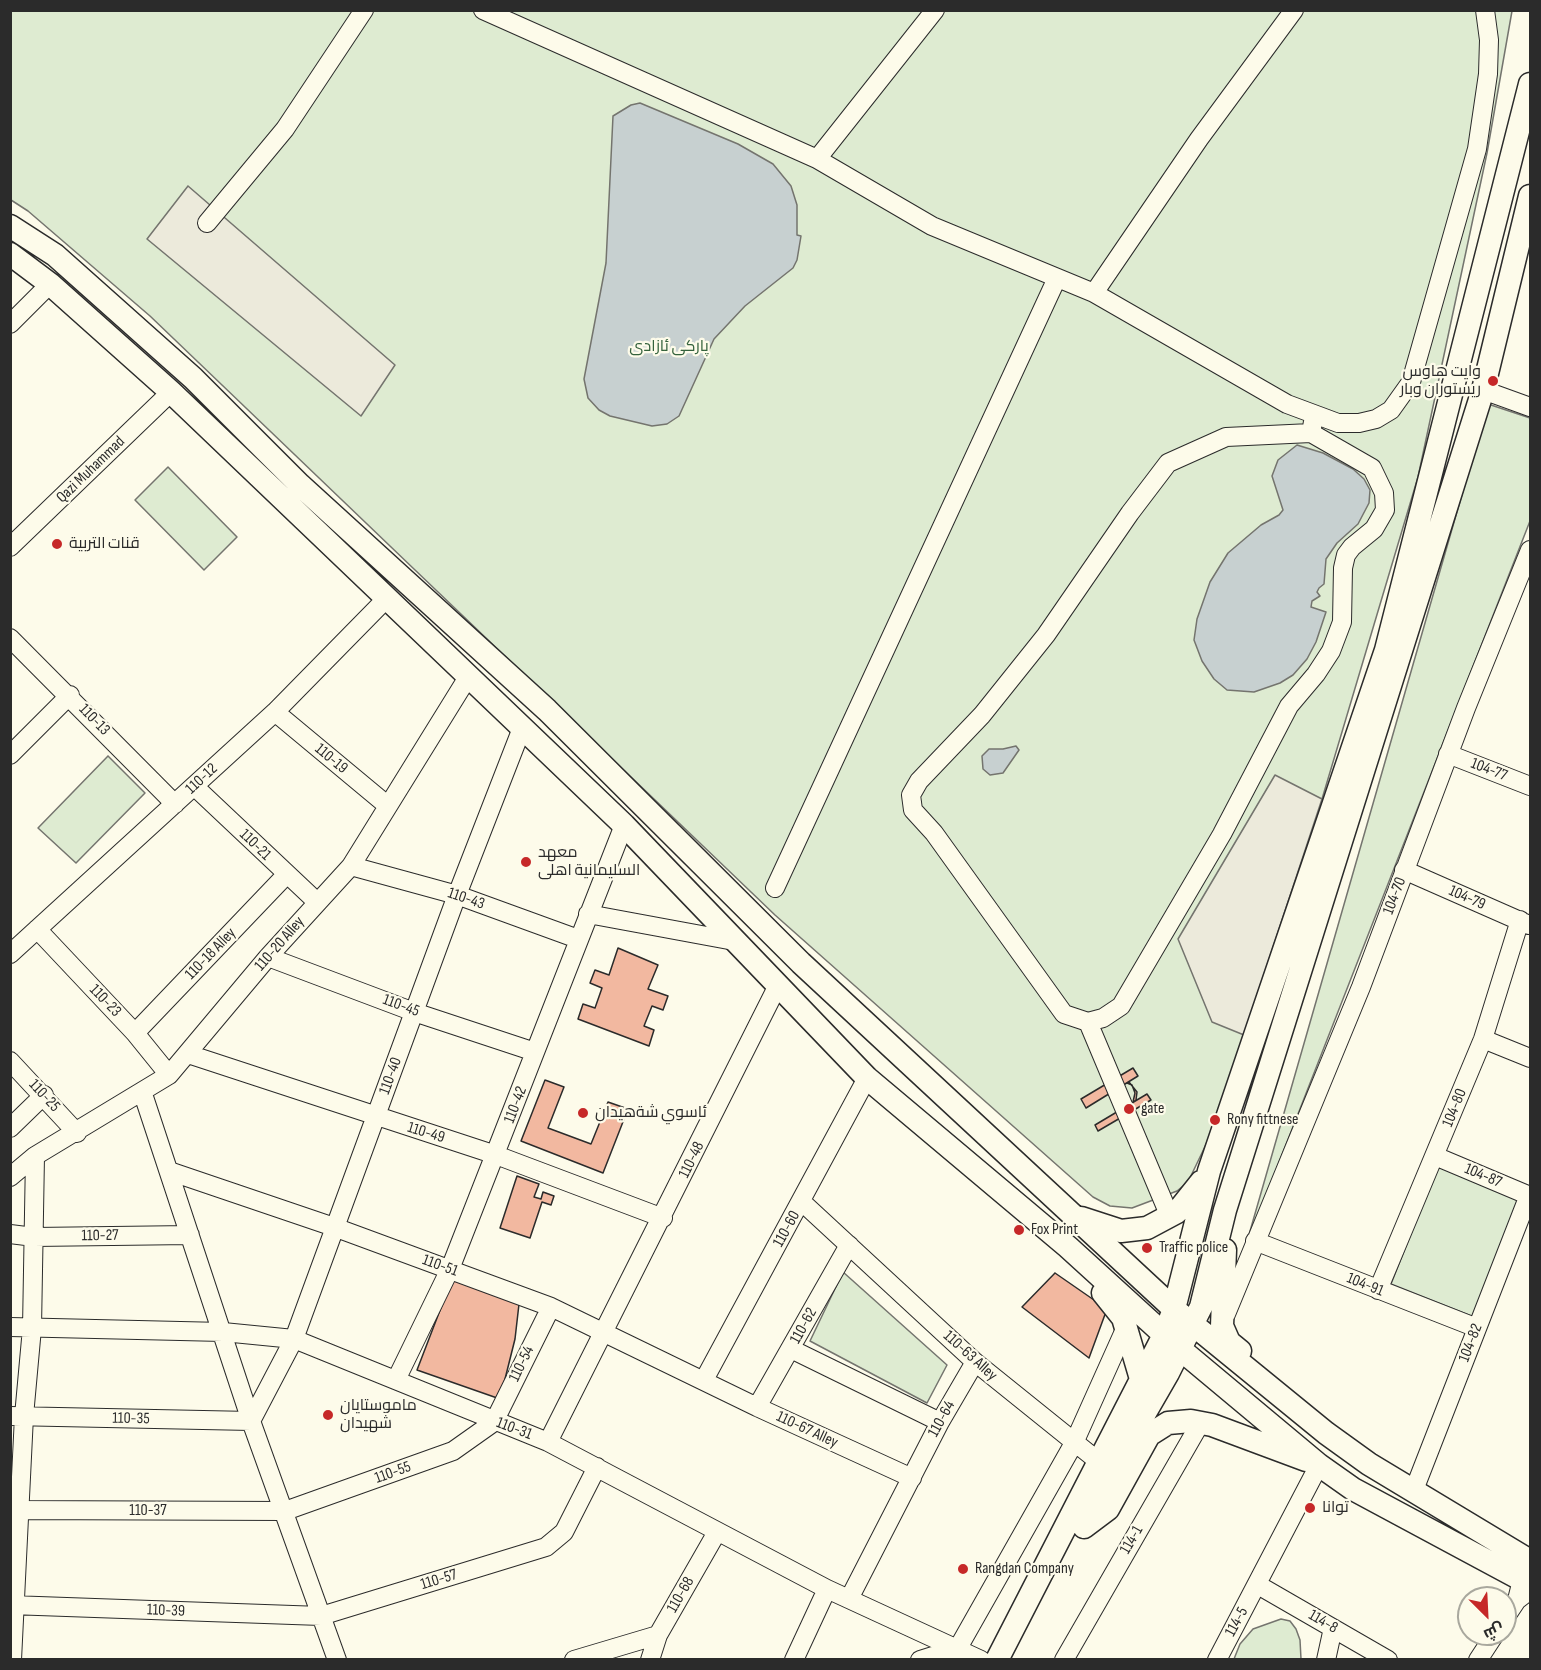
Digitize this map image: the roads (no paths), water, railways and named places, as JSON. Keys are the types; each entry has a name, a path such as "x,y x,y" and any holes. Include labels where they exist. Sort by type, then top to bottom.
{"main road":[{"path":"1012,1659 1172,1341 1174,1309 1209,1171 1386,650 1530,84"},
{"path":"998,1659 1141,1379 1172,1341 1192,1324 1201,1307 1225,1210 1483,390 1530,196"},
{"path":"10,226 55,255 193,378 300,485 547,710 801,963 1174,1309 1326,1433 1369,1464 1414,1490 1527,1576"},
{"path":"10,254 50,284 171,392 624,825 777,987 867,1078 1068,1247 1172,1341 1319,1465 1353,1489 1527,1576"},
{"path":"437,647 456,625"},
{"path":"1069,1213 1121,1231 1147,1228 1170,1217 1186,1204 1209,1171"},
{"path":"1225,1210 1222,1326 1229,1342 1267,1375 1277,1391"},
{"path":"1068,1247 1085,1274 1113,1303 1126,1327 1141,1379"},
{"path":"1076,1533 1108,1509 1149,1435 1168,1423 1202,1422 1319,1465"}],"street":[{"path":"207,223 285,129 364,10"},
{"path":"483,10 816,159 932,226 1094,293 1287,404 1313,425 1372,468 1384,493 1385,510 1374,529 1352,546 1346,555 1343,568 1342,622 1331,651 1316,674 1289,706 1222,834 1121,1006 1102,1018 1088,1022 1064,1014 1053,1001 1021,951 934,833 913,810 910,795 919,781 982,715 1046,635 1130,513 1168,463 1226,437 1313,425 1359,423 1376,419 1391,410 1411,382 1477,149 1488,74 1489,40 1485,10"},
{"path":"816,159 935,10"},
{"path":"1094,293 1199,139 1294,10"},
{"path":"775,888 1058,278"},
{"path":"10,324 50,284"},
{"path":"1483,390 1530,407"},
{"name":"Qazi Muhammad","path":"12,543 171,392"},
{"name":"104-70","path":"1222,1326 1360,987 1448,754 1529,555"},
{"name":"110-12","path":"10,954 275,712 387,598"},
{"name":"110-13","path":"10,638 70,695 175,804"},
{"name":"110-20 Alley","path":"10,1177 36,1156 142,1094 169,1075 268,957 351,866 468,677"},
{"path":"10,755 70,695"},
{"name":"110-19","path":"275,712 387,806"},
{"name":"110-40","path":"251,1421 294,1339 457,895 522,728"},
{"name":"104-77","path":"1448,754 1530,786"},
{"name":"110-21","path":"194,786 317,902"},
{"name":"110-42","path":"396,1380 450,1269 624,825"},
{"name":"110-43","path":"351,866 457,895 578,939"},
{"name":"104-79","path":"1404,870 1525,923"},
{"name":"110-18 Alley","path":"135,1033 286,874"},
{"path":"588,914 734,941"},
{"name":"104-80","path":"1377,1290 1435,1156 1525,923"},
{"name":"110-23","path":"37,929 135,1033 169,1075"},
{"name":"110-45","path":"268,957 414,1012 536,1052"},
{"name":"110-48","path":"548,1442 663,1218 777,987"},
{"path":"1088,1022 1170,1217"},
{"path":"1482,1039 1530,1058"},
{"name":"110-49","path":"188,1054 375,1118 496,1155 663,1218"},
{"name":"110-25","path":"10,1061 77,1133"},
{"name":"110-60","path":"704,1380 867,1078"},
{"path":"142,1094 251,1421 337,1659"},
{"path":"10,1128 44,1095"},
{"path":"12,1659 17,1416 32,1328 36,1156"},
{"name":"104-87","path":"1435,1156 1530,1196"},
{"name":"110-51","path":"169,1171 334,1227 551,1307 704,1380"},
{"name":"104-82","path":"1414,1490 1530,1196"},
{"name":"110-63 Alley","path":"802,1202 975,1362 1098,1461"},
{"name":"110-27","path":"10,1234 34,1237 190,1235"},
{"name":"104-91","path":"1255,1241 1477,1328"},
{"name":"110-62","path":"757,1407 849,1245"},
{"name":"110-54","path":"494,1422 551,1307"},
{"path":"920,1659 958,1648 1074,1443 1126,1327"},
{"name":"110-31","path":"10,1328 223,1332 294,1339 548,1442 827,1588 981,1659"},
{"path":"791,1349 940,1422"},
{"name":"110-64","path":"849,1599 940,1422 975,1362"},
{"name":"110-67 Alley","path":"704,1380 757,1407 912,1478"},
{"name":"110-35","path":"17,1416 251,1421"},
{"name":"110-55","path":"285,1511 453,1451 494,1422"},
{"name":"114-1","path":"1064,1659 1202,1422"},
{"name":"114-5","path":"1217,1659 1258,1585 1319,1465"},
{"name":"110-57","path":"321,1616 535,1551 555,1542 564,1532 597,1467"},
{"name":"110-37","path":"16,1510 285,1511"},
{"name":"110-68","path":"650,1659 658,1635 717,1532"},
{"path":"1517,1595 1527,1576"},
{"name":"114-8","path":"1258,1585 1388,1659"},
{"path":"794,1659 827,1588"},
{"name":"110-39","path":"12,1605 321,1616"},
{"path":"1326,1659 1333,1628"},
{"path":"574,1659 658,1635"},
{"path":"1478,1659 1487,1646"}],"place":[{"name":"وايت هاوس ريستوران وبار","path":"1493,381"},
{"name":"قنات التربیة","path":"57,544"},
{"name":"معهد السلیمانیة اهلى","path":"526,862"},
{"name":"gate","path":"1129,1109"},
{"name":"ئاسوي شةهيدان","path":"583,1113"},
{"name":"Rony fittnese","path":"1215,1120"},
{"name":"Fox Print","path":"1019,1230"},
{"name":"Traffic police","path":"1147,1248"},
{"name":"ماموستايان شهيدان","path":"328,1415"},
{"name":"توانا","path":"1310,1508"},
{"name":"Rangdan Company","path":"963,1569"}],"park label":[{"name":"پارکی ئازادی","path":"669,347"}]}
